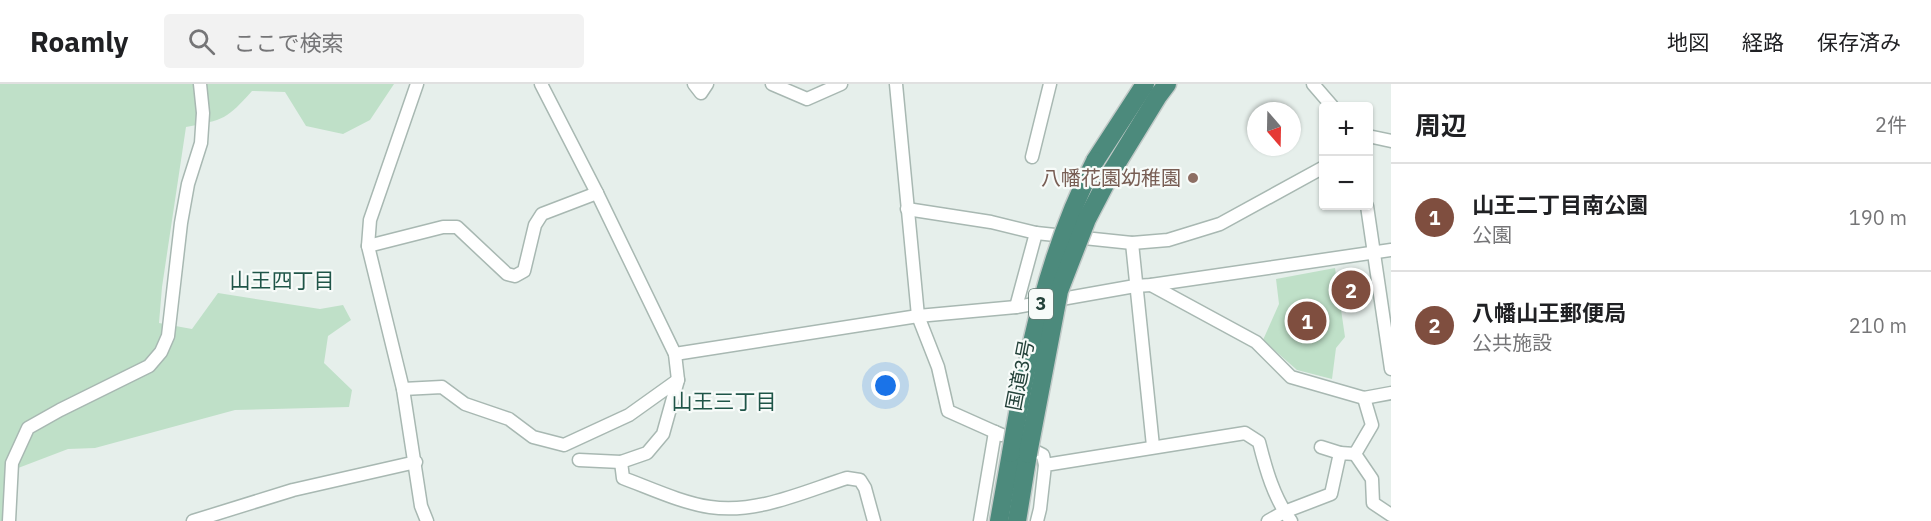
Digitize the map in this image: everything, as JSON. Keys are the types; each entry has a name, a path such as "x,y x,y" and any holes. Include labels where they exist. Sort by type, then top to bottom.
{"highway":[{"name":"国道3号","path":"1017,521 1019,454 1027,360 1046,282 1080,191 1095,161 1145,84"},
{"name":"国道3号","path":"999,521 1019,454 1059,291 1087,219 1112,171 1167,84"}],"street":[{"path":"9,521 12,463 28,428 149,366 160,352 168,336 180,223 188,184 201,143 203,113 200,84"},
{"path":"417,84 370,220 368,246 403,389 421,506 427,521"},
{"path":"541,84 675,354 678,380 663,434 647,453 621,462 579,460"},
{"path":"694,84 700,93 706,84"},
{"path":"772,84 807,99 842,84"},
{"path":"896,84 918,316 939,367 948,411 1043,455 1045,465 1037,521"},
{"path":"1032,157 1050,84"},
{"path":"1313,84 1329,102"},
{"path":"1373,137 1391,141"},
{"path":"907,209 1014,222 1036,232 1132,243 1168,240 1220,224 1319,169"},
{"path":"368,246 443,227 457,226 507,274 515,276 524,272 535,225 542,214 597,194"},
{"path":"1368,210 1391,369"},
{"path":"1016,307 1036,232"},
{"path":"1132,243 1153,446"},
{"path":"675,354 918,316 1016,307 1136,286 1391,250"},
{"path":"1151,285 1256,342 1291,377 1364,398 1391,393"},
{"path":"403,389 442,387 465,404 509,419 533,437 564,445 629,415 678,380"},
{"path":"1355,454 1372,425 1364,398"},
{"path":"980,521 995,432"},
{"path":"1045,465 1245,433 1259,442 1268,477 1288,516"},
{"path":"1321,447 1340,453 1355,454"},
{"path":"1268,521 1288,516 1331,494 1340,453"},
{"path":"1355,454 1372,479 1373,503 1391,515"},
{"path":"193,521 293,490 416,462"},
{"path":"621,462 623,478 708,507 734,509 754,508 847,478 860,480 866,488 874,521"}],"green space":[{"path":"0,84 394,84 370,120 343,134 306,126 285,92 252,91 224,117 186,127 162,287 159,323 192,329 218,293 320,309 343,305 351,320 328,336 324,363 352,390 349,407 235,410 95,448 68,449 5,473 12,521 0,521"},
{"path":"1335,268 1345,337 1336,348 1332,379 1297,370 1263,340 1279,304 1276,279"}],"place":[{"name":"八幡花園幼稚園","path":"1193,178"},
{"name":"八幡山王郵便局","path":"1351,290"},
{"name":"山王二丁目南公園","path":"1307,321"}],"district":[{"name":"山王四丁目","path":"282,281"},
{"name":"山王三丁目","path":"724,402"}]}
